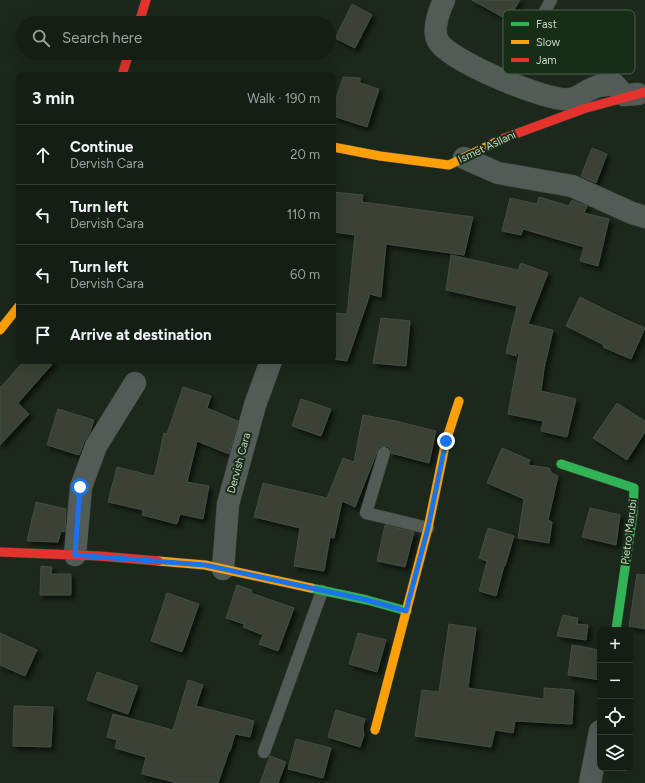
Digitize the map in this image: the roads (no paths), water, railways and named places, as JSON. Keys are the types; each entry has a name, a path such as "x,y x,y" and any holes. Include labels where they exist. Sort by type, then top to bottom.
{"street":[{"path":"140,16 146,0"},
{"name":"Ismet Asllani","path":"444,0 436,22 437,41 448,52 471,65 508,82 547,96 570,99 599,86 614,84 624,95 641,93"},
{"path":"123,72 127,60"},
{"name":"Ismet Asllani","path":"336,148 380,156 449,165 502,139 544,122 583,108 641,93"},
{"path":"464,158 498,173 572,186 632,213 645,217"},
{"path":"0,329 16,310"},
{"name":"Dervish Cara","path":"223,569 228,504 255,405 270,364"},
{"path":"75,555 80,487 96,446 135,383"},
{"path":"375,730 428,528 446,441 459,401"},
{"name":"Pietro Marubi","path":"560,464 634,488 633,513 616,627"},
{"path":"0,552 75,555 205,565 367,600 406,611"},
{"path":"590,783 599,735"}],"lane":[{"path":"545,10 550,0"},
{"path":"508,82 512,74"},
{"path":"384,453 366,513 428,528"},
{"path":"264,752 322,591"}]}
